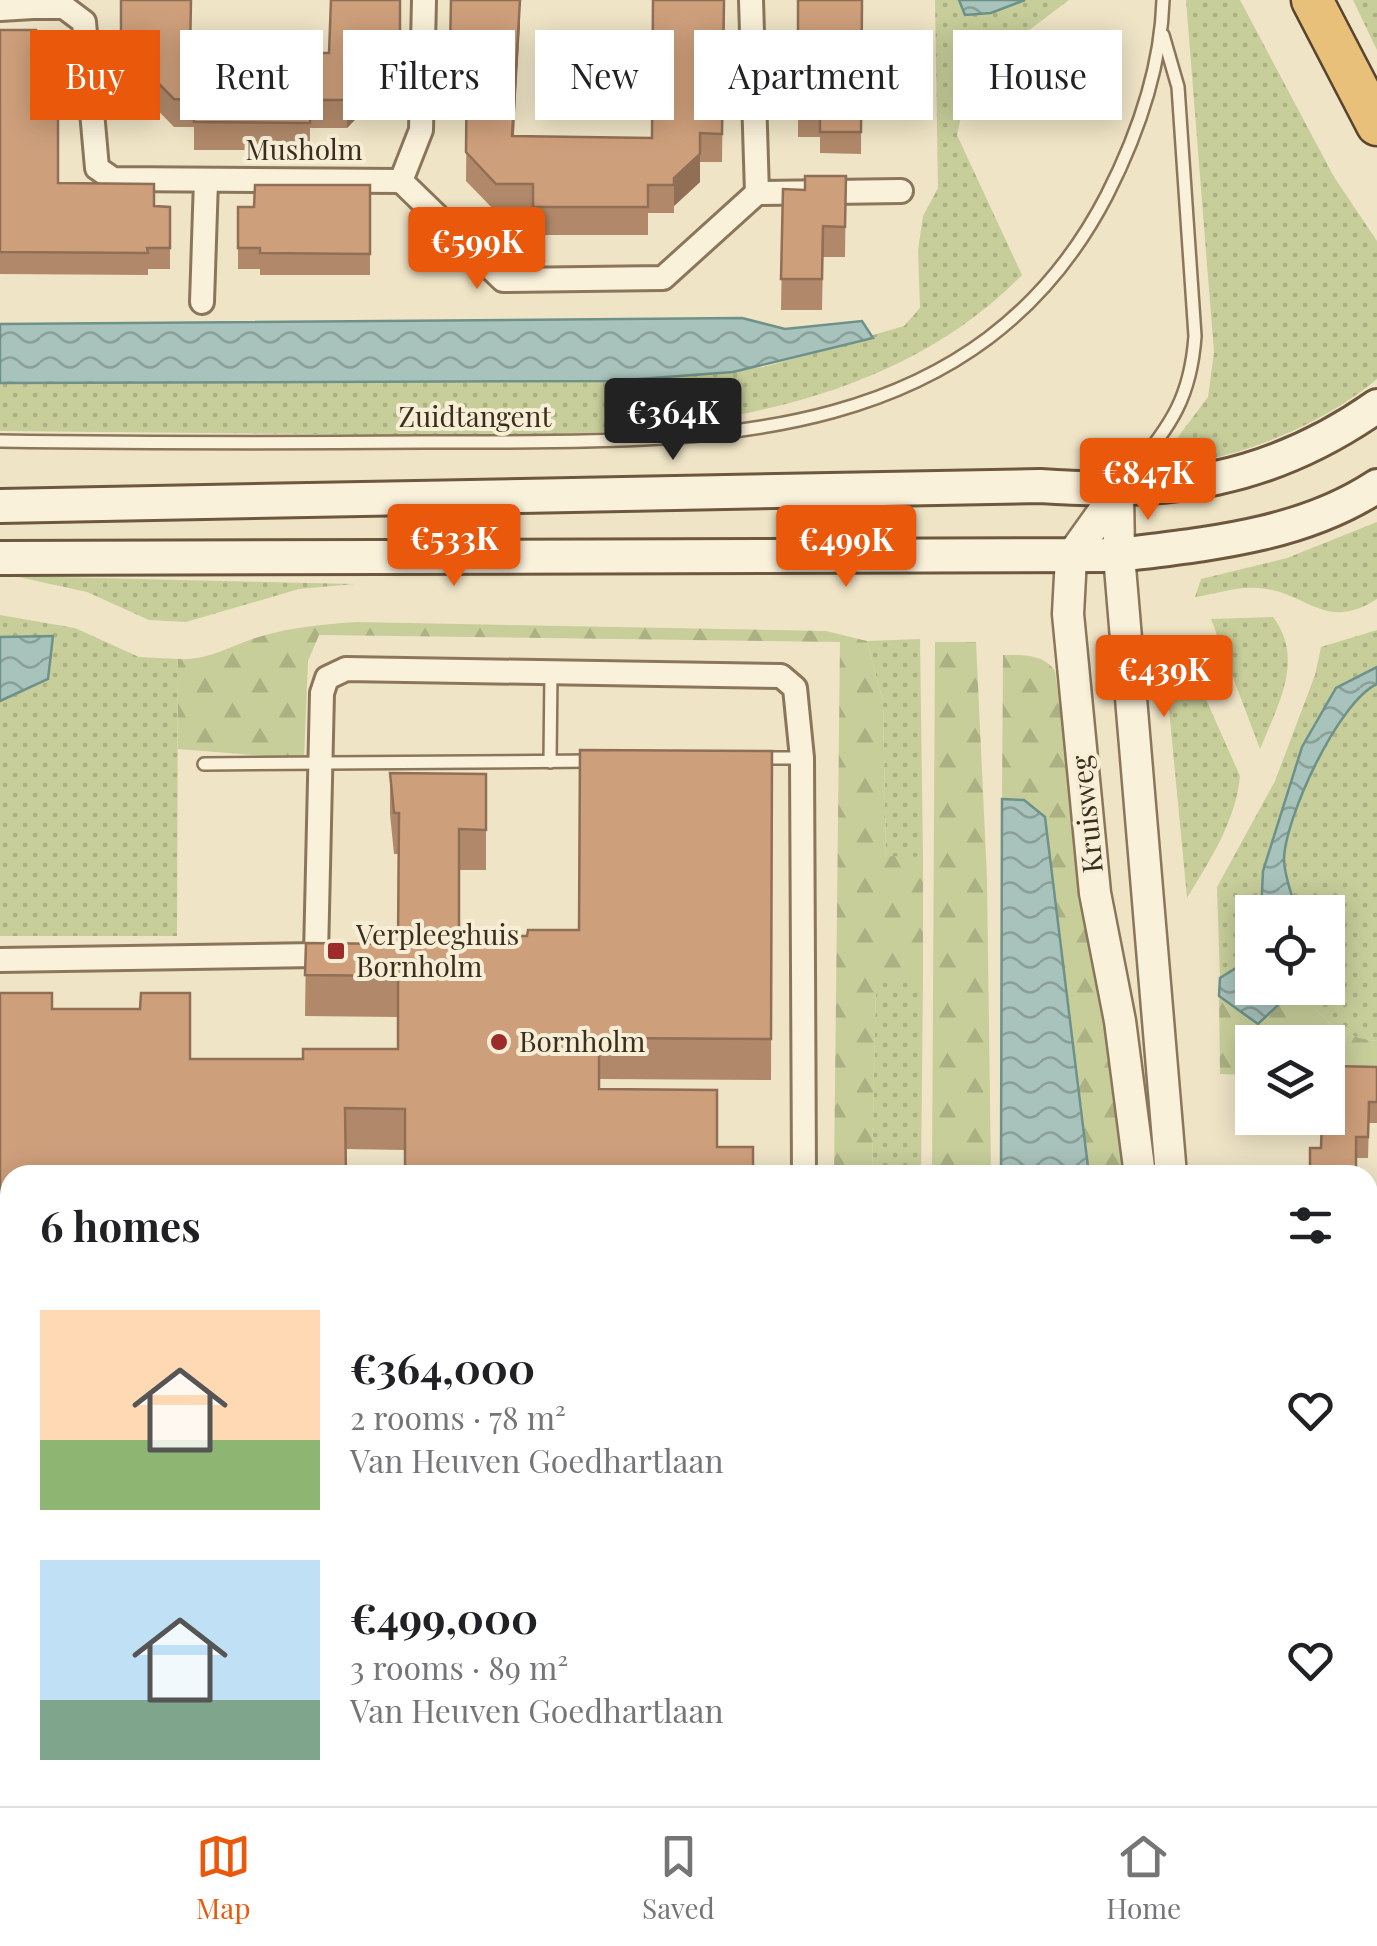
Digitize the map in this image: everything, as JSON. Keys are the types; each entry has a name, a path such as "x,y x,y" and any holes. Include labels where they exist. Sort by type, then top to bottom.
{"highway":[{"path":"1312,0 1377,126"}],"main road":[{"path":"0,506 1040,486 1118,492 1217,481 1329,440 1377,406"},
{"path":"0,558 1071,558 1119,555 1295,526 1354,502 1377,486"}],"street":[{"name":"Musholm","path":"401,181 421,130 424,0"},
{"path":"750,0 756,193 901,191"},
{"name":"Musholm","path":"33,4 64,7 84,22 97,168 113,179 401,181 502,280 663,278 756,193"},
{"path":"0,9 33,4"},
{"name":"Musholm","path":"202,302 206,180"},
{"path":"1071,558 1118,492"},
{"name":"Kruisweg","path":"1118,492 1119,555 1170,1165"},
{"name":"Kruisweg","path":"1071,558 1068,614 1094,893 1120,1021 1139,1165"},
{"path":"0,960 316,955 322,693 327,678 346,669 781,676 795,688 802,758 804,1165"}],"lane":[{"name":"Zuidtangent","path":"0,441 638,442 797,424 888,397 984,340 1042,288 1089,229 1127,155 1148,94 1162,31 1163,0"},
{"name":"Zuidtangent","path":"1118,492 1182,406 1192,372 1195,336 1178,86 1162,31"},
{"path":"550,762 551,671"},
{"path":"744,759 802,758"},
{"path":"204,764 608,761"}],"green space":[{"path":"935,0 959,0 965,15 1026,0 1069,0 1029,30 953,30 953,120 960,120 957,135 1022,275 951,333 871,376 784,405 691,423 596,432 501,436 0,431 0,383 612,381 764,367 904,326 920,308 918,250 923,216 938,188"},
{"path":"1186,0 1240,0 1334,177 1377,241 1377,379 1330,412 1273,439 1214,458 1157,465 1208,397 1214,352"},
{"path":"1353,0 1377,0 1377,50"},
{"path":"1377,522 1377,599 1359,608 1329,611 1258,588 1195,597 1201,579 1287,558"},
{"path":"14,576 355,584 299,589 186,622 149,620 87,592"},
{"path":"0,615 75,628 139,657 178,659 177,936 0,936 0,701 48,679 53,636 0,637"},
{"path":"1273,617 1287,649 1288,666 1260,749 1211,619"},
{"path":"357,622 826,631 867,641 883,702 886,856 923,857 923,977 876,978 872,1165 834,1165 840,642 319,635 308,661 304,759 178,749 178,659 211,655 251,639"},
{"path":"1377,630 1377,667 1336,688 1302,747 1263,871 1262,895 1235,895 1235,969 1220,978 1217,887 1275,781 1315,675 1321,647"},
{"path":"1178,636 1240,776 1228,824 1187,898 1163,646"},
{"path":"920,639 923,857 886,857 883,702 867,641"},
{"path":"935,642 976,642 987,878 991,1165 932,1165"},
{"path":"1003,655 1039,658 1055,671 1125,1165 1088,1165 1045,817 1002,799"},
{"path":"1377,684 1377,1041 1345,1032 1345,1025 1334,1025 1312,1005 1345,1005 1345,895 1291,895 1284,859 1293,817 1316,763 1346,713"},
{"path":"876,977 923,977 921,1165 872,1165"},
{"path":"1219,996 1243,1009 1253,1005 1312,1005 1334,1025 1235,1025 1235,1074 1220,1074"},
{"path":"1345,1032 1377,1041 1377,1078 1345,1077"}],"water":[{"path":"959,0 1025,0 991,13 965,15"},
{"path":"742,318 785,329 862,321 873,338 733,372 612,381 0,383 0,324"},
{"path":"53,636 48,679 0,701 0,637"},
{"path":"1377,667 1377,684 1346,713 1331,736 1293,817 1284,859 1291,895 1262,895 1263,871 1302,747 1336,688"},
{"path":"1002,799 1024,800 1045,817 1088,1165 1001,1165"},
{"path":"1235,969 1235,1005 1278,1005 1258,1024 1219,996 1220,978"}],"building":[{"path":"121,0 191,0 190,30 180,30 180,99 174,99 160,85 160,30 121,30"},
{"path":"331,0 400,0 400,30 343,30 343,100 323,100 323,53 329,53"},
{"path":"451,0 520,0 515,85 515,30 450,30"},
{"path":"653,0 724,0 724,30 694,30 694,120 722,120 722,134 700,133 700,154 674,178 674,185 648,185 648,207 533,207 533,184 496,184 466,152 466,120 513,120 512,136 652,138 652,120 674,120 674,30 653,30"},
{"path":"798,0 862,0 862,30 798,30"},
{"path":"0,30 30,30 30,120 58,120 58,183 154,184 154,206 170,207 170,248 147,248 148,253 0,252"},
{"path":"194,120 310,120 310,123"},
{"path":"820,120 861,120 861,132 820,132"},
{"path":"805,176 846,176 845,227 823,226 822,279 781,279 783,189 805,190"},
{"path":"255,185 370,185 370,254 260,253 260,248 238,248 238,207 254,207"},
{"path":"580,750 772,751 771,1039 599,1038 599,1089 717,1090 717,1147 753,1147 753,1165 405,1165 405,1109 345,1108 346,1165 0,1165 0,993 52,993 52,1009 140,1009 141,993 190,993 190,1059 303,1059 303,1049 398,1049 398,976 305,975 306,943 398,944 399,813 394,813 390,773 486,774 486,830 459,829 459,935 527,936 528,930 579,930"},
{"path":"1345,1066 1377,1067 1377,1102 1369,1102 1368,1137 1356,1137 1356,1165 1310,1165 1310,1148 1321,1148 1321,1135 1345,1135"}],"place":[{"name":"Verpleeghuis Bornholm","path":"336,951"},
{"name":"Bornholm","path":"499,1042"}]}
